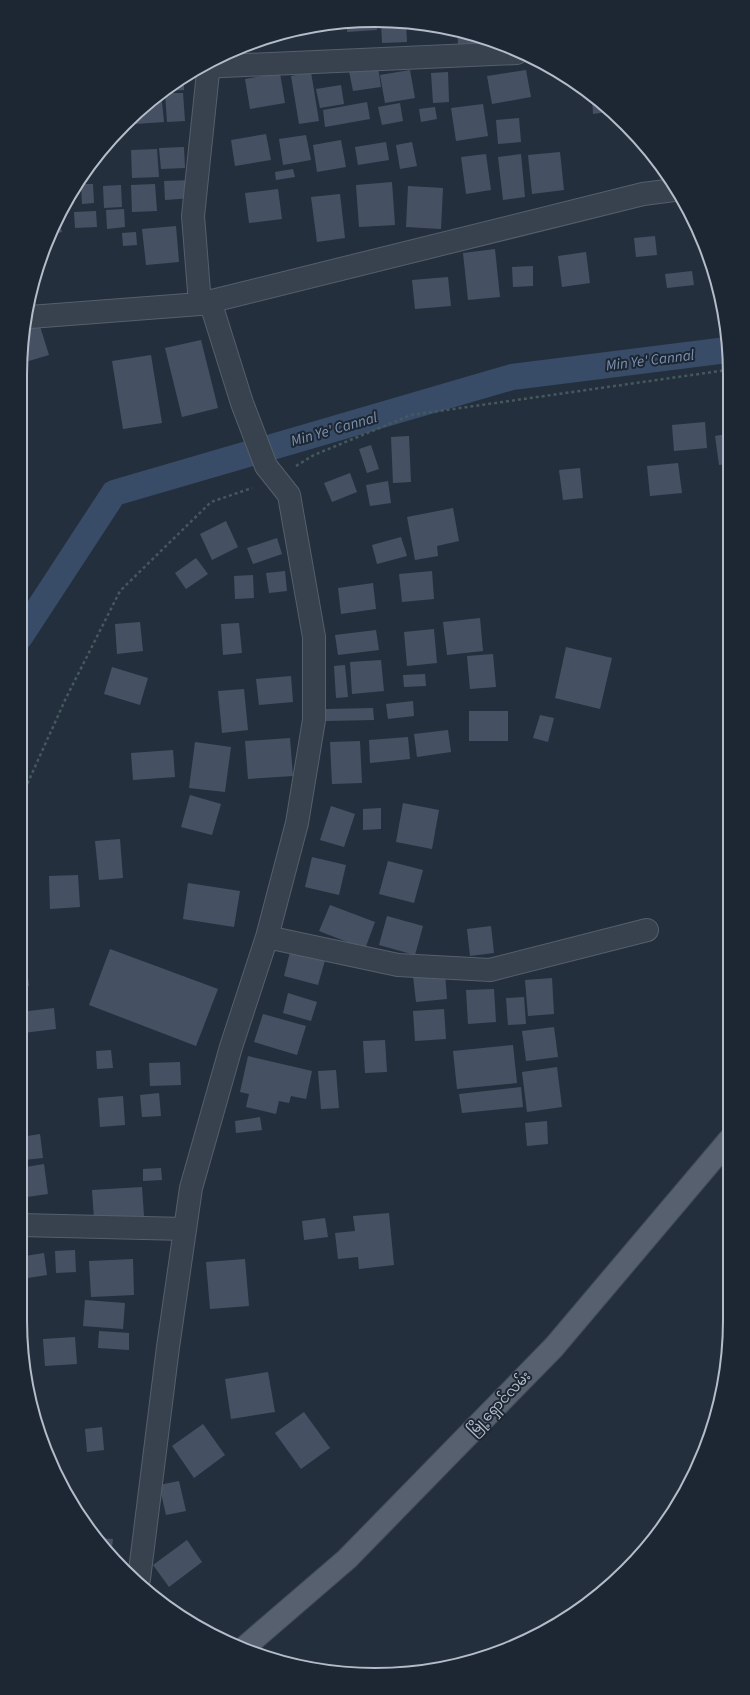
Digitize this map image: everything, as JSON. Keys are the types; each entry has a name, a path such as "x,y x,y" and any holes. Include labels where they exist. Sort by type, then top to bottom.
{"main road":[{"name":"မြို့ရှောင်လမ်း","path":"248,1644 347,1559 554,1347 723,1147"}],"street":[{"path":"218,65 509,53"},
{"path":"139,1576 168,1347 193,1180 231,1047 267,937 297,823 314,720 314,637 289,495 271,472 242,403 205,302 193,216 205,72"},
{"path":"32,317 205,302 643,194 669,190"},
{"path":"267,937 398,965 490,970 647,930"},
{"path":"27,1225 185,1229"}],"path":[{"path":"27,784 66,698 120,592 211,502 271,472 411,415 723,371"}],"building":[{"path":"377,27 377,30 347,32 347,28 352,28"},
{"path":"381,27 406,29 407,42 382,43"},
{"path":"457,37 478,43 458,44"},
{"path":"378,67 381,87 353,91 349,71"},
{"path":"410,70 415,98 385,103 380,75"},
{"path":"526,70 531,97 492,104 487,76"},
{"path":"311,72 319,121 299,124 291,76"},
{"path":"448,72 449,102 433,103 431,73"},
{"path":"280,73 285,103 250,109 245,79"},
{"path":"184,85 184,90 176,90"},
{"path":"341,85 344,104 320,108 316,89"},
{"path":"172,93 183,93 185,121 167,122 165,97"},
{"path":"162,100 164,122 135,124 146,113"},
{"path":"367,102 370,119 325,127 323,110"},
{"path":"400,103 403,121 382,125 378,107"},
{"path":"592,103 603,113 593,114"},
{"path":"483,104 488,136 456,141 451,108"},
{"path":"435,107 437,119 421,122 419,109"},
{"path":"519,118 521,142 498,144 496,120"},
{"path":"266,134 271,160 235,166 231,140"},
{"path":"306,135 311,160 283,165 279,139"},
{"path":"341,140 346,167 317,172 313,145"},
{"path":"386,142 389,160 358,165 355,147"},
{"path":"412,142 417,166 400,169 396,145"},
{"path":"184,147 185,168 161,169 159,148"},
{"path":"157,149 159,177 132,178 131,150"},
{"path":"560,152 564,190 532,194 528,155"},
{"path":"486,154 491,190 466,194 461,157"},
{"path":"521,154 525,197 503,200 498,157"},
{"path":"293,169 295,177 276,180 275,172"},
{"path":"192,180 193,198 165,200 164,181"},
{"path":"392,182 395,225 359,227 356,185"},
{"path":"85,184 93,184 94,203 82,204 81,189"},
{"path":"155,184 157,211 132,212 131,185"},
{"path":"121,185 122,207 104,208 103,186"},
{"path":"408,186 443,188 441,229 406,227"},
{"path":"278,189 282,219 249,223 245,193"},
{"path":"340,194 345,238 317,242 311,197"},
{"path":"124,209 125,227 107,229 106,210"},
{"path":"96,211 97,227 75,228 74,212"},
{"path":"60,226 62,232 57,233"},
{"path":"176,226 179,262 146,265 142,229"},
{"path":"136,232 137,245 123,246 122,233"},
{"path":"655,236 657,255 636,257 634,238"},
{"path":"495,249 500,297 468,300 463,253"},
{"path":"586,252 590,283 562,287 558,256"},
{"path":"533,266 533,286 513,287 512,267"},
{"path":"692,271 694,285 667,288 665,274"},
{"path":"448,277 451,306 415,309 412,280"},
{"path":"38,320 49,355 28,361 30,330 31,322"},
{"path":"201,340 218,408 182,417 165,348"},
{"path":"151,355 162,423 123,429 112,361"},
{"path":"705,422 707,448 674,451 672,425"},
{"path":"723,435 723,464 719,465 715,436"},
{"path":"409,436 411,482 393,483 391,437"},
{"path":"371,445 379,469 367,473 359,449"},
{"path":"678,463 682,493 650,496 647,466"},
{"path":"580,468 583,498 563,500 559,470"},
{"path":"350,473 357,492 332,502 324,483"},
{"path":"388,481 391,503 370,506 366,485"},
{"path":"453,508 459,541 437,546 438,556 415,560 407,517"},
{"path":"226,521 238,547 212,560 200,534"},
{"path":"401,537 407,556 377,564 372,545"},
{"path":"277,538 282,554 253,564 247,548"},
{"path":"196,558 208,574 186,589 175,573"},
{"path":"285,571 287,591 269,593 266,573"},
{"path":"432,571 434,599 402,602 399,574"},
{"path":"253,575 254,598 235,599 234,576"},
{"path":"373,583 376,609 341,614 338,588"},
{"path":"480,618 483,651 447,655 443,622"},
{"path":"140,622 143,651 117,654 115,624"},
{"path":"239,623 242,653 223,655 221,624"},
{"path":"434,629 437,663 407,666 404,632"},
{"path":"376,630 379,650 338,655 335,635"},
{"path":"566,647 612,658 600,709 555,698"},
{"path":"493,654 496,687 470,689 467,656"},
{"path":"381,660 384,691 352,694 350,662"},
{"path":"345,665 348,697 336,698 334,666"},
{"path":"112,667 148,678 140,705 104,694"},
{"path":"425,674 426,686 404,687 403,675"},
{"path":"291,676 293,702 259,705 256,679"},
{"path":"244,689 248,730 222,733 218,691"},
{"path":"413,701 414,716 388,719 386,704"},
{"path":"373,708 374,720 326,721 325,709"},
{"path":"469,711 508,711 508,741 469,741"},
{"path":"540,715 554,718 548,742 533,738"},
{"path":"448,730 451,752 417,757 414,734"},
{"path":"408,737 410,759 370,763 369,740"},
{"path":"290,738 293,776 248,779 245,741"},
{"path":"360,741 362,783 332,784 330,742"},
{"path":"195,742 231,747 225,792 189,788"},
{"path":"173,750 175,777 133,780 131,753"},
{"path":"190,795 221,804 212,835 181,827"},
{"path":"403,803 439,810 432,849 396,842"},
{"path":"331,806 355,814 344,847 320,840"},
{"path":"381,808 381,829 363,830 363,809"},
{"path":"120,839 123,878 99,880 95,841"},
{"path":"312,857 346,865 339,895 305,887"},
{"path":"388,861 423,870 414,903 379,894"},
{"path":"78,875 80,907 50,909 49,876"},
{"path":"188,883 240,891 234,927 183,919"},
{"path":"330,905 375,922 365,949 319,931"},
{"path":"387,916 423,926 415,955 379,945"},
{"path":"491,926 494,953 470,956 467,929"},
{"path":"291,948 326,957 318,985 284,976"},
{"path":"110,949 218,989 196,1046 89,1005"},
{"path":"27,967 29,986 27,986"},
{"path":"445,973 447,999 416,1002 413,976"},
{"path":"552,978 554,1014 528,1016 525,980"},
{"path":"494,989 496,1022 468,1024 466,990"},
{"path":"288,993 317,1002 311,1021 283,1013"},
{"path":"524,997 526,1024 508,1025 506,998"},
{"path":"54,1008 56,1029 27,1033 27,1011"},
{"path":"444,1009 446,1039 415,1041 413,1011"},
{"path":"263,1014 306,1026 297,1055 254,1042"},
{"path":"554,1027 558,1057 526,1061 522,1031"},
{"path":"385,1040 387,1072 365,1073 363,1041"},
{"path":"513,1045 517,1083 457,1089 453,1051"},
{"path":"111,1050 113,1068 97,1069 96,1051"},
{"path":"248,1056 312,1071 306,1099 291,1096 289,1103 279,1101 276,1114 246,1107 249,1094 240,1092"},
{"path":"180,1062 181,1085 150,1086 149,1063"},
{"path":"557,1067 562,1107 527,1112 522,1072"},
{"path":"336,1070 339,1108 321,1109 318,1071"},
{"path":"521,1087 523,1107 462,1113 459,1094"},
{"path":"159,1093 161,1116 142,1117 140,1095"},
{"path":"123,1096 125,1125 100,1127 98,1098"},
{"path":"260,1117 262,1130 236,1133 235,1121"},
{"path":"547,1121 548,1144 527,1146 525,1123"},
{"path":"40,1134 43,1158 27,1160 27,1136"},
{"path":"44,1164 48,1194 27,1197 27,1167"},
{"path":"161,1168 162,1180 143,1181 143,1169"},
{"path":"142,1187 144,1216 94,1219 92,1190"},
{"path":"389,1213 394,1265 359,1269 358,1257 338,1259 335,1233 355,1231 353,1216"},
{"path":"325,1218 328,1237 304,1240 302,1221"},
{"path":"75,1250 76,1272 56,1273 55,1251"},
{"path":"44,1253 47,1275 28,1278 27,1256"},
{"path":"133,1259 134,1295 91,1297 89,1261"},
{"path":"245,1259 249,1306 210,1309 206,1262"},
{"path":"85,1300 125,1303 123,1329 83,1326"},
{"path":"99,1331 129,1333 129,1350 98,1348"},
{"path":"75,1337 77,1364 45,1366 43,1339"},
{"path":"268,1372 275,1412 231,1419 225,1379"},
{"path":"304,1412 330,1448 301,1469 275,1433"},
{"path":"203,1424 225,1455 194,1478 172,1446"},
{"path":"102,1427 104,1450 87,1452 85,1429"},
{"path":"179,1481 186,1511 166,1515 159,1485"},
{"path":"104,1538 113,1539 112,1548"},
{"path":"187,1540 202,1562 169,1587 153,1565"}],"waterway":[{"name":"Min Ye' Cannal","path":"27,626 114,493 512,377 722,351"}]}
